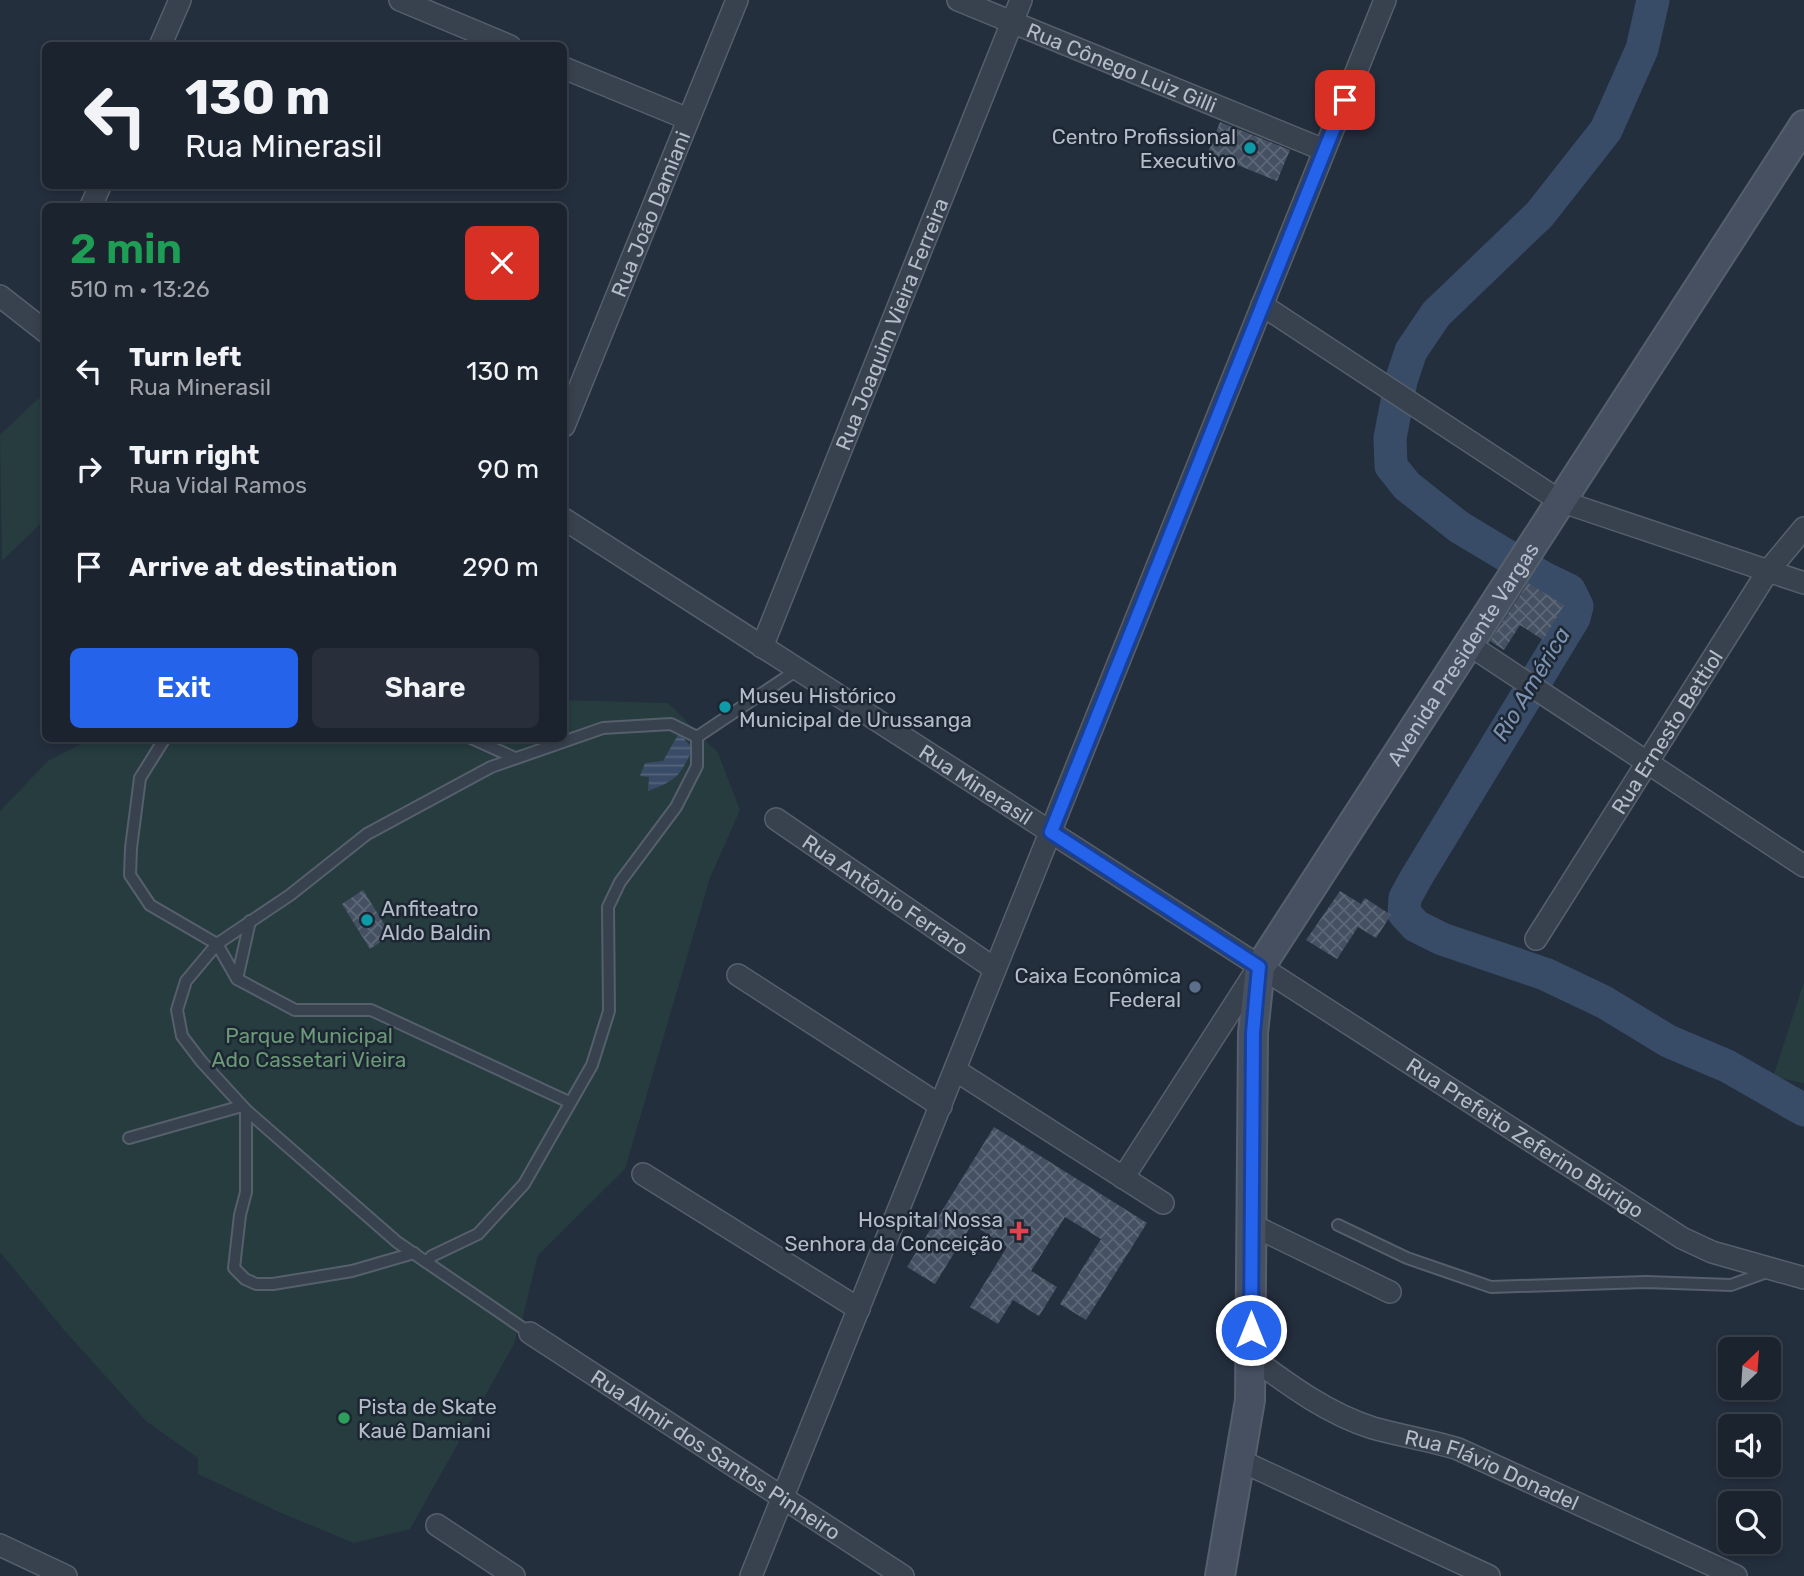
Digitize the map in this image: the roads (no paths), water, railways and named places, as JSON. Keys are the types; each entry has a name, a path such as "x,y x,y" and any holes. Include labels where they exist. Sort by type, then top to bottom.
{"street":[{"path":"162,42 180,0"},
{"path":"400,0 500,42"},
{"name":"Rua João Damiani","path":"567,419 737,0"},
{"name":"Rua Cônego Luiz Gilli","path":"958,0 1324,150"},
{"name":"Rua Joaquim Vieira Ferreira","path":"762,647 1021,0"},
{"path":"751,1576 1385,0"},
{"path":"567,69 688,119"},
{"name":"Avenida Presidente Vargas","path":"1124,1178 1803,127"},
{"path":"0,296 42,322"},
{"path":"1262,305 1560,501 1804,583"},
{"name":"Rua Minerasil","path":"567,521 1259,967"},
{"name":"Rua Ernesto Bettiol","path":"1536,939 1769,571 1804,528"},
{"path":"1468,644 1804,866"},
{"name":"Rua Antônio Ferraro","path":"776,819 995,970"},
{"path":"1220,1576 1250,1400 1253,1033 1259,967"},
{"name":"Rua Prefeito Zeferino Búrigo","path":"1259,967 1682,1238 1712,1252 1804,1278"},
{"path":"738,975 941,1106"},
{"path":"955,1070 1163,1203"},
{"path":"643,1174 859,1309"},
{"path":"1252,1225 1390,1292"},
{"name":"Rua Almir dos Santos Pinheiro","path":"530,1333 903,1576"},
{"name":"Rua Flávio Donadel","path":"1251,1357 1282,1380 1342,1416 1374,1428 1419,1437 1458,1449 1737,1576"},
{"path":"1241,1461 1489,1576"},
{"path":"437,1525 514,1576"},
{"path":"0,1545 66,1576"}],"lane":[{"path":"697,737 797,670"},
{"path":"567,740 603,728 671,724 697,737"},
{"path":"426,1262 432,1256 478,1234 524,1184 592,1065 609,1011 608,906 620,882 676,807 697,766 697,737"},
{"path":"162,742 140,778 131,848 130,875 150,905 217,944 237,979 295,1010 371,1010 569,1102"},
{"path":"480,742 515,758"},
{"path":"530,1333 397,1241 244,1108 182,1036 177,1010 186,981 217,944 290,895 367,834 491,767 562,742"},
{"path":"237,979 250,922"},
{"path":"129,1138 244,1108"},
{"path":"244,1108 246,1192 240,1215 234,1268 245,1279 256,1284 272,1284 352,1271 414,1253"},
{"path":"1338,1225 1406,1258 1491,1287 1646,1282 1731,1285 1773,1269"}],"water":[{"path":"679,733 693,749 681,771 672,780 648,791 649,777 640,776 645,763 663,761"}],"waterway":[{"name":"Rio América","path":"1653,0 1642,49 1606,130 1540,214 1436,314 1411,351 1401,381 1390,438 1391,466 1407,486 1459,527 1542,577 1569,590 1577,606 1574,618 1416,878 1405,898 1404,913 1416,926 1442,939 1545,974 1604,1002 1668,1041 1727,1066 1804,1110"}],"place":[{"name":"Centro Profissional Executivo","path":"1250,148"},
{"name":"Museu Histórico Municipal de Urussanga","path":"725,707"},
{"name":"Anfiteatro Aldo Baldin","path":"367,920"},
{"name":"Caixa Econômica Federal","path":"1195,987"},
{"name":"Hospital Nossa Senhora da Conceição","path":"1019,1231"},
{"name":"Pista de Skate Kauê Damiani","path":"344,1418"}],"park label":[{"name":"Parque Municipal Ado Cassetari Vieira","path":"309,1047"}]}
